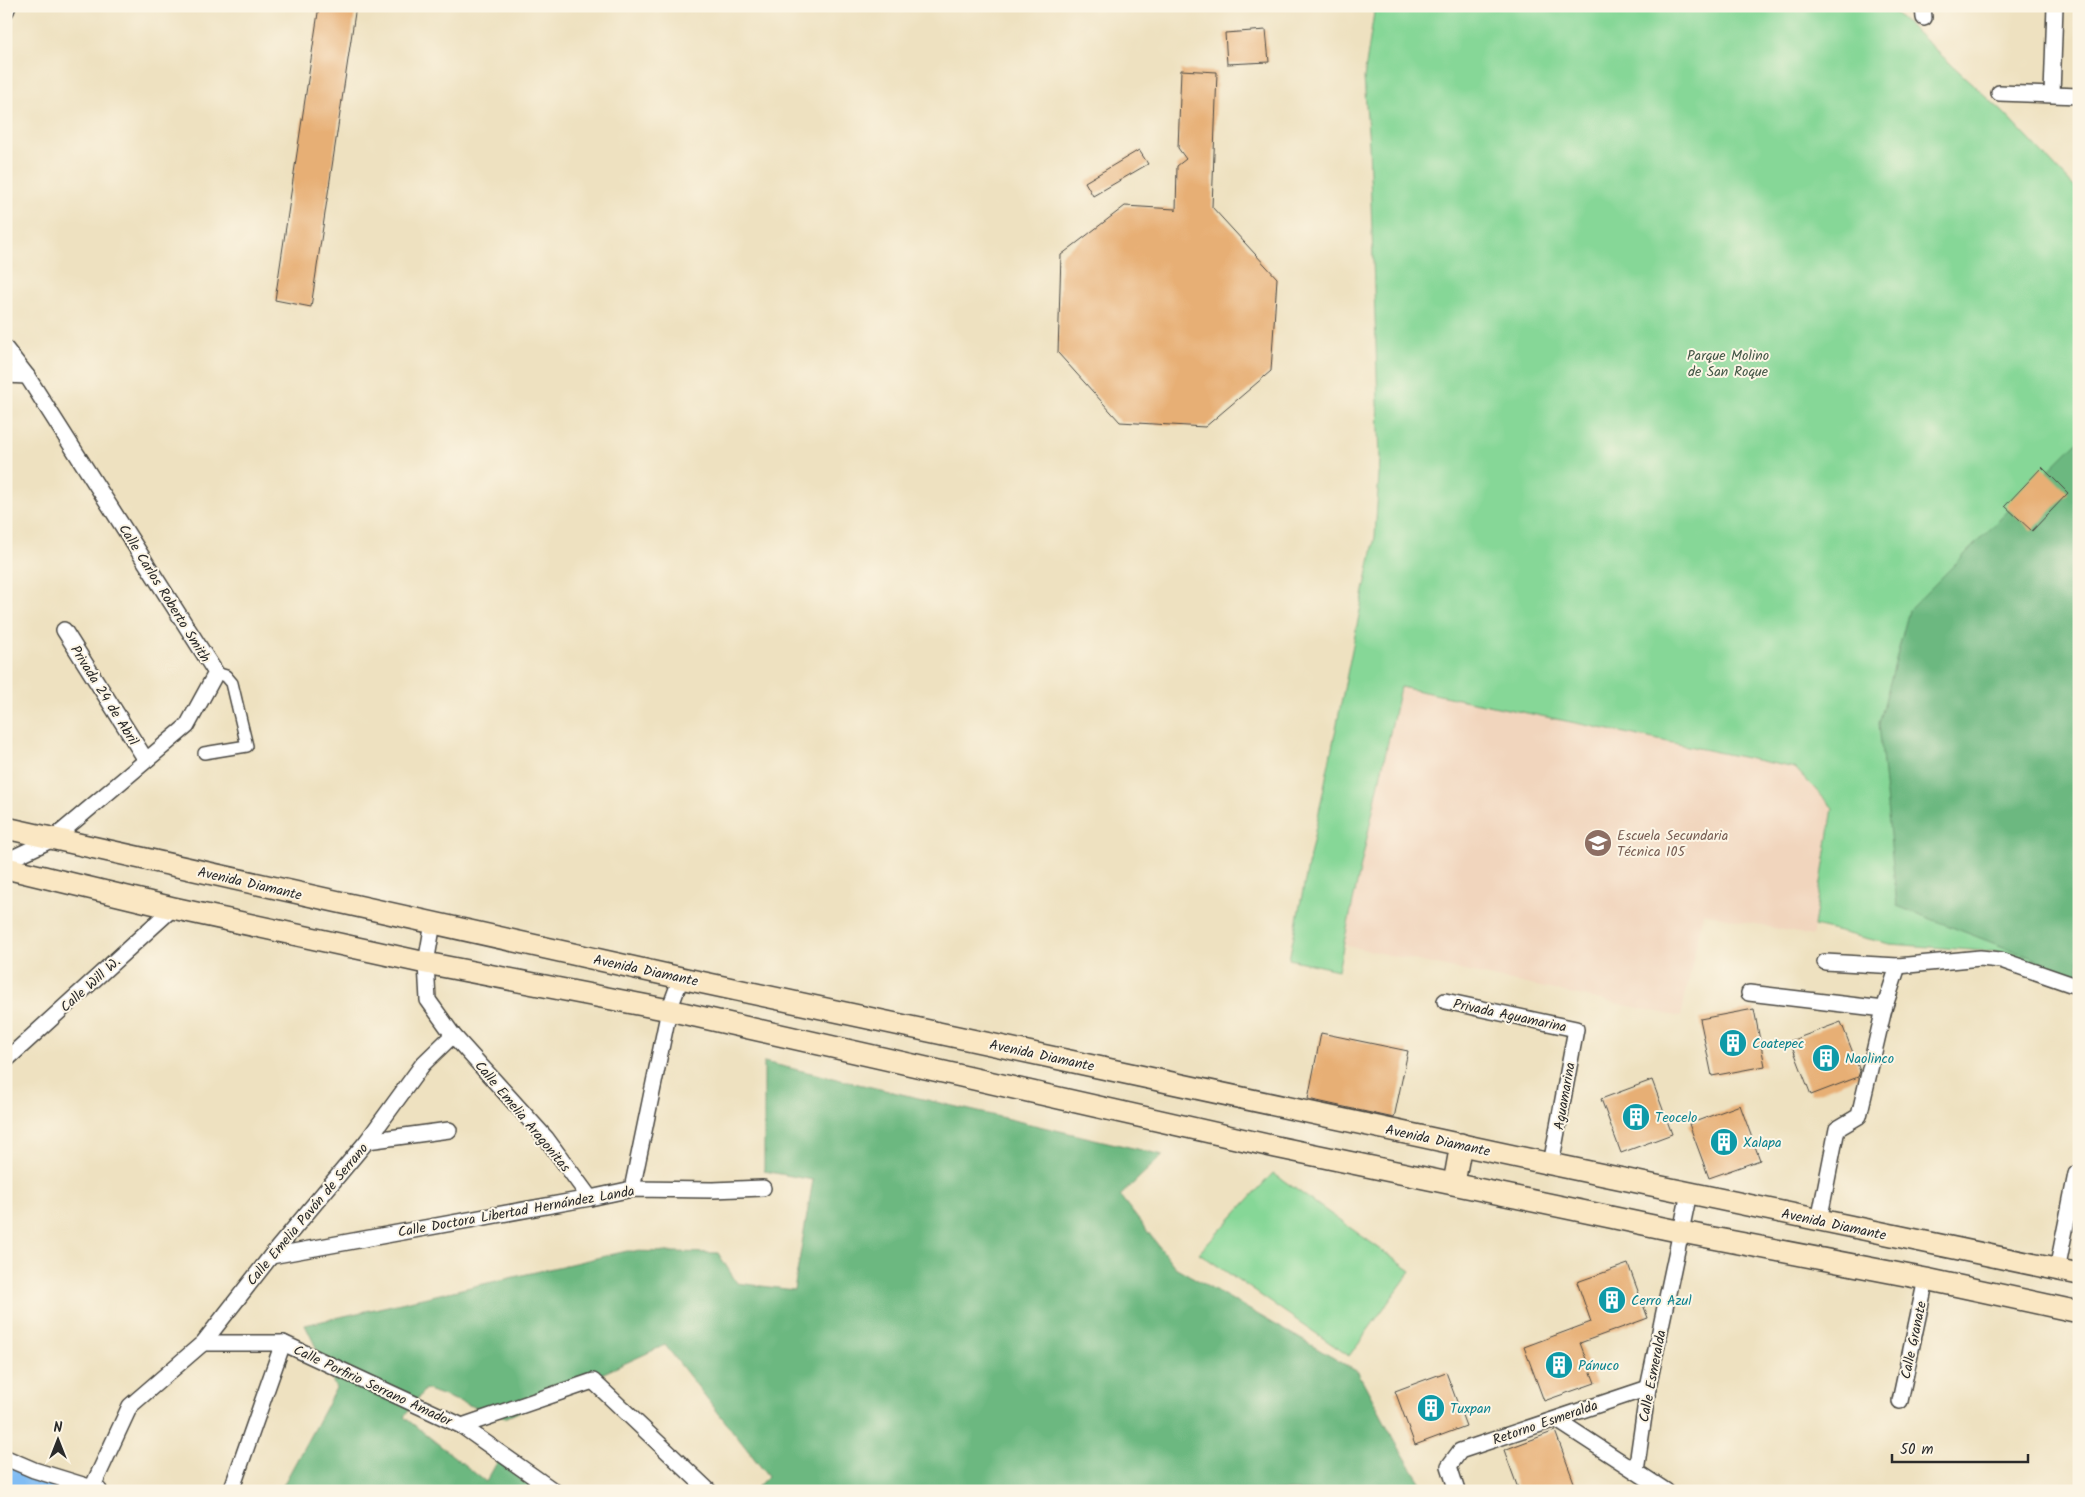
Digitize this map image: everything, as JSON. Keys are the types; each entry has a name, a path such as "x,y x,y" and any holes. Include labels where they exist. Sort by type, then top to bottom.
{"main road":[{"name":"Avenida Diamante","path":"6,828 681,978 1819,1221 2079,1274"},
{"path":"6,868 173,908 426,963 669,1010 1276,1147 1682,1232 1926,1279 2079,1312"},
{"path":"1454,1183 1461,1144"}],"street":[{"path":"6,11 8,6"},
{"path":"2052,94 2055,6"},
{"path":"1998,93 2079,96"},
{"name":"Calle Carlos Roberto Smith","path":"6,349 27,376 216,673 187,726 53,839 6,861"},
{"path":"6,376 27,376"},
{"name":"Privada 24 de Abril","path":"64,630 146,760"},
{"path":"204,753 247,746 232,683 226,676 216,673"},
{"name":"Calle Will W.","path":"6,1060 173,908"},
{"path":"433,923 426,963 428,1000 453,1036"},
{"path":"1825,962 1898,966 1980,958 2001,960 2079,987"},
{"path":"1819,1221 1837,1129 1859,1116 1884,1009 1898,966"},
{"path":"632,1188 669,1010 681,978"},
{"path":"1750,993 1884,1009"},
{"name":"Privada Aguamarina","path":"1445,1001 1576,1028"},
{"name":"Aguamarina","path":"1551,1164 1576,1028"},
{"name":"Calle Emelia Pavón de Serrano","path":"96,1489 130,1406 203,1342 271,1256 367,1141 423,1064 453,1036"},
{"name":"Calle Emelia Aragonitas","path":"453,1036 546,1138 590,1198"},
{"path":"367,1141 449,1130"},
{"path":"2057,1270 2076,1174"},
{"name":"Calle Doctora Libertad Hernández Landa","path":"271,1256 590,1198 632,1188 713,1190 763,1188"},
{"name":"Calle Esmeralda","path":"1636,1472 1648,1388 1682,1232 1688,1193"},
{"name":"Calle Granate","path":"1900,1401 1926,1279"},
{"name":"Calle Porfirio Serrano Amador","path":"203,1342 283,1342 462,1426 554,1491"},
{"name":"Calle Porfirio Serrano Amador","path":"231,1491 283,1342"},
{"name":"Calle Porfirio Serrano Amador","path":"462,1426 593,1381 709,1491"},
{"name":"Retorno Esmeralda","path":"1457,1491 1449,1466 1460,1451 1648,1388"},
{"path":"1556,1420 1666,1491"},
{"path":"6,1458 34,1470 96,1489"}],"shaded area":[{"name":"Escuela Secundaria Técnica 105","path":"1401,678 1847,774 1812,936 1703,913 1681,1017 1343,945"}],"green space":[{"name":"Parque Molino de San Roque","path":"1375,6 1888,6 2005,114 2079,192 2079,982 1999,952 1890,944 1814,926 1833,808 1795,768 1400,687 1338,970 1289,959 1375,537 1380,459 1369,145 1364,78"},
{"path":"2079,440 2079,976 1897,906 1879,724 1909,610"},
{"path":"764,1062 1163,1155 1120,1196 1175,1267 1358,1372 1396,1443 1426,1491 753,1491 768,1476 665,1345 505,1418 425,1389 404,1417 486,1482 503,1452 547,1491 280,1491 336,1388 305,1325 627,1251 718,1253 737,1283 794,1290 813,1180 764,1171"},
{"path":"1273,1173 1411,1271 1349,1356 1199,1253"}],"building":[{"path":"319,6 356,6 311,307 275,300"},
{"path":"1266,30 1269,62 1227,64 1225,33"},
{"path":"1181,70 1217,72 1212,207 1277,278 1271,371 1205,427 1120,422 1058,353 1061,255 1125,206 1175,209 1176,211 1177,166 1186,159 1178,148"},
{"path":"1139,150 1148,164 1093,196 1085,182"},
{"path":"2042,467 2068,493 2032,531 2005,506"},
{"name":"Coatepec","path":"1754,1009 1765,1066 1712,1076 1700,1019"},
{"name":"Naolinco","path":"1841,1022 1860,1071 1858,1077 1811,1095 1790,1041"},
{"path":"1321,1033 1408,1051 1394,1118 1308,1099"},
{"name":"Teocelo","path":"1652,1080 1672,1134 1621,1153 1601,1099"},
{"name":"Xalapa","path":"1740,1105 1760,1160 1709,1178 1689,1124"},
{"path":"1628,1264 1648,1318 1580,1343 1595,1383 1544,1401 1524,1347 1591,1322 1577,1282"},
{"name":"Tuxpan","path":"1446,1372 1466,1426 1415,1445 1395,1391"},
{"path":"1555,1431 1575,1485 1560,1491 1519,1491 1504,1450"}],"waterway":[{"path":"6,1478 40,1491"}],"place":[{"name":"Escuela Secundaria Técnica 105","path":"1598,843"},
{"name":"Coatepec","path":"1733,1043"},
{"name":"Naolinco","path":"1826,1058"},
{"name":"Teocelo","path":"1636,1117"},
{"name":"Xalapa","path":"1724,1142"},
{"name":"Cerro Azul","path":"1612,1300"},
{"name":"Pánuco","path":"1559,1365"},
{"name":"Tuxpan","path":"1431,1408"}]}
